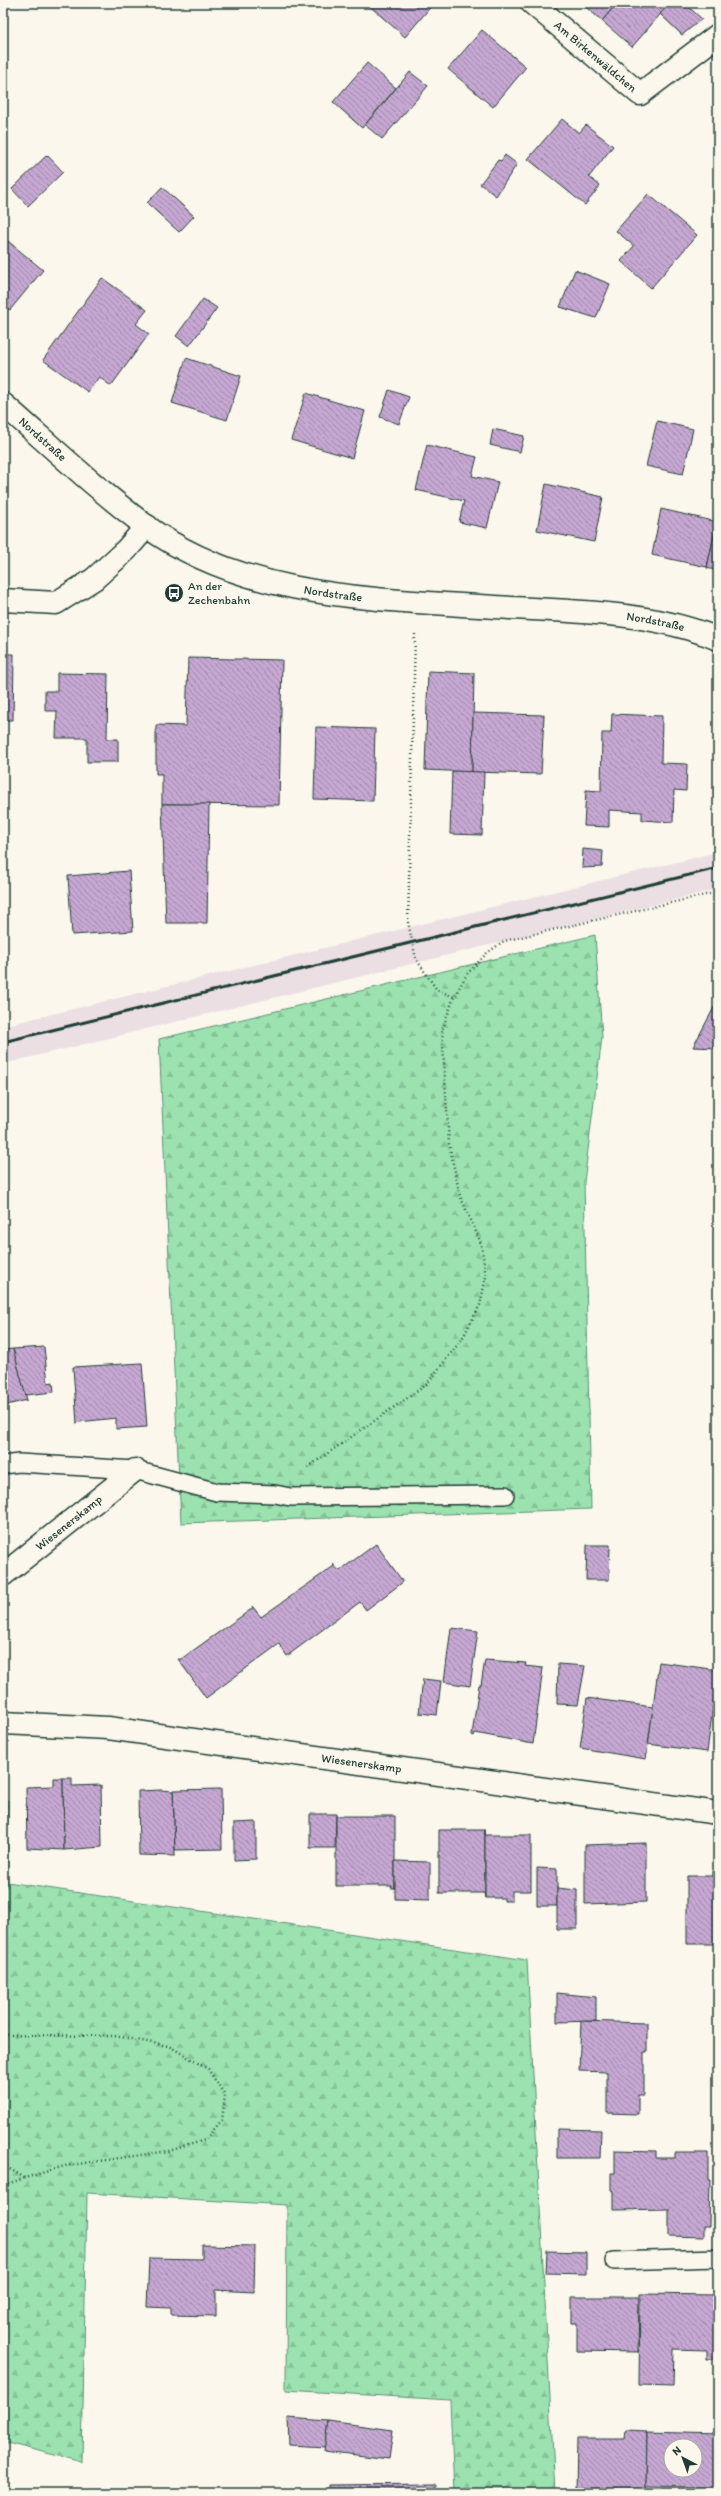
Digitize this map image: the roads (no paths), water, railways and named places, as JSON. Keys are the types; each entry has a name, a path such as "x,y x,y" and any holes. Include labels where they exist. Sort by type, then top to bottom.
{"street":[{"name":"Am Birkenwäldchen","path":"532,3 640,94 718,35"},
{"name":"Nordstraße","path":"3,404 147,526 196,555 279,585 334,594 416,602 632,616 695,630 718,639"},
{"path":"3,600 56,603 94,579 126,550 147,526"},
{"name":"Wiesenerskamp","path":"3,1575 135,1470"},
{"name":"Wiesenerskamp","path":"3,1723 108,1728 718,1813"}],"lane":[{"path":"3,1465 19,1463 135,1470 216,1492 275,1494 290,1497 505,1495"},
{"path":"614,2261 718,2258"}],"railway":[{"path":"3,1042 718,868"}],"place":[{"name":"An der Zechenbahn","path":"174,593"}]}
